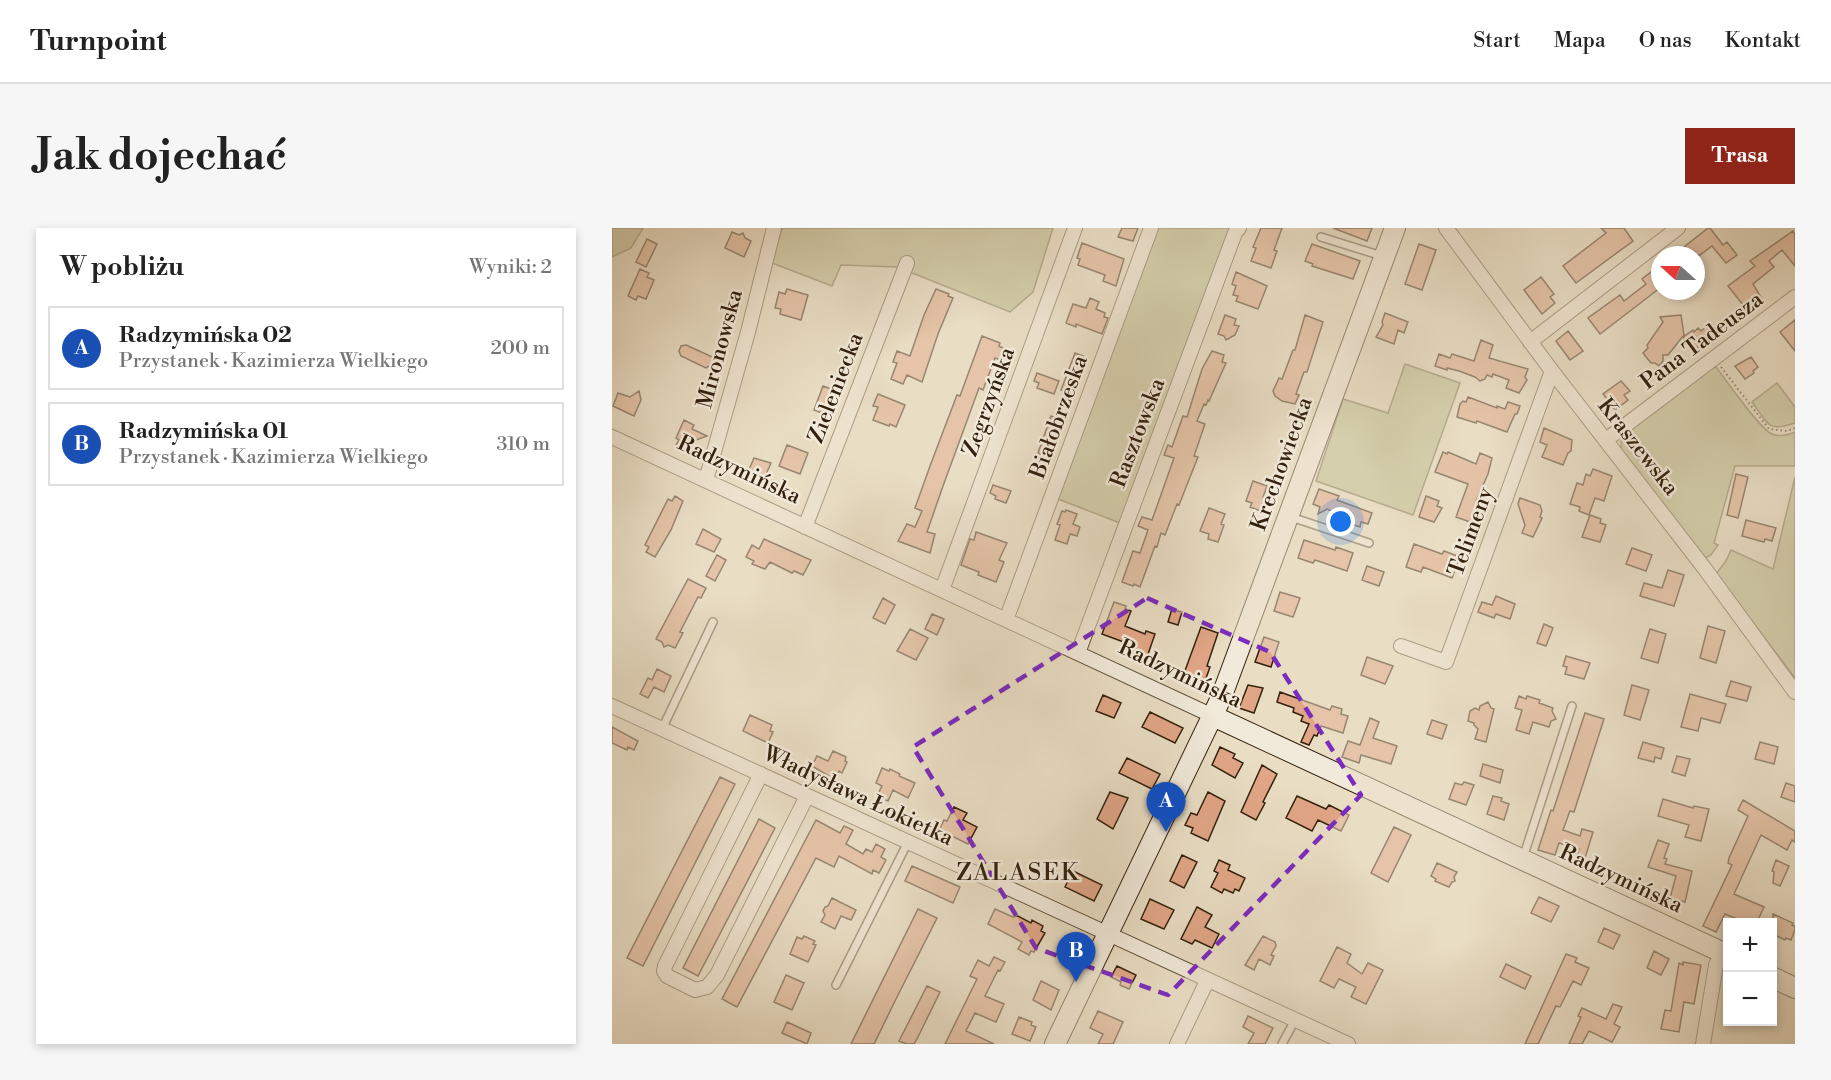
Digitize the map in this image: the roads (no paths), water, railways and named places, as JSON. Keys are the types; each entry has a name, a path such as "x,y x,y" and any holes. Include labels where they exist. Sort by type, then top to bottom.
{"street":[{"name":"Mironowska","path":"706,480 748,332 774,228"},
{"name":"Zegrzyńska","path":"942,590 1075,228"},
{"name":"Białobrzeska","path":"1006,620 1151,228"},
{"name":"Rasztowska","path":"1078,653 1235,233 1239,228"},
{"name":"Krechowiecka","path":"1055,1044 1213,716 1395,228"},
{"name":"Kraszewska","path":"1446,228 1552,371 1705,569 1795,692"},
{"path":"1530,342 1678,228"},
{"name":"Zieleniecka","path":"805,527 907,263"},
{"name":"Pana Tadeusza","path":"1606,440 1795,297"},
{"name":"Telimeny","path":"1401,646 1446,662 1552,371"},
{"name":"Radzymińska","path":"612,437 1723,953"},
{"name":"Władysława Łokietka","path":"612,706 1294,1020 1324,1039 1348,1044"},
{"path":"761,774 665,966 664,971 667,976 694,990 707,987 717,975 807,796"},
{"path":"1703,1044 1716,965 1723,956"},
{"path":"1777,979 1795,988"},
{"path":"1177,1044 1207,981"}],"lane":[{"path":"1321,237 1384,257"},
{"path":"1288,516 1369,543"},
{"path":"662,729 713,622"},
{"path":"1522,860 1572,706"},
{"path":"837,985 908,842"},
{"path":"1282,1044 1294,1020"}],"place":[{"name":"Radzymińska 02","path":"1166,832"},
{"name":"Radzymińska 01","path":"1076,982"}],"district":[{"name":"ZALASEK","path":"1018,873"}]}
